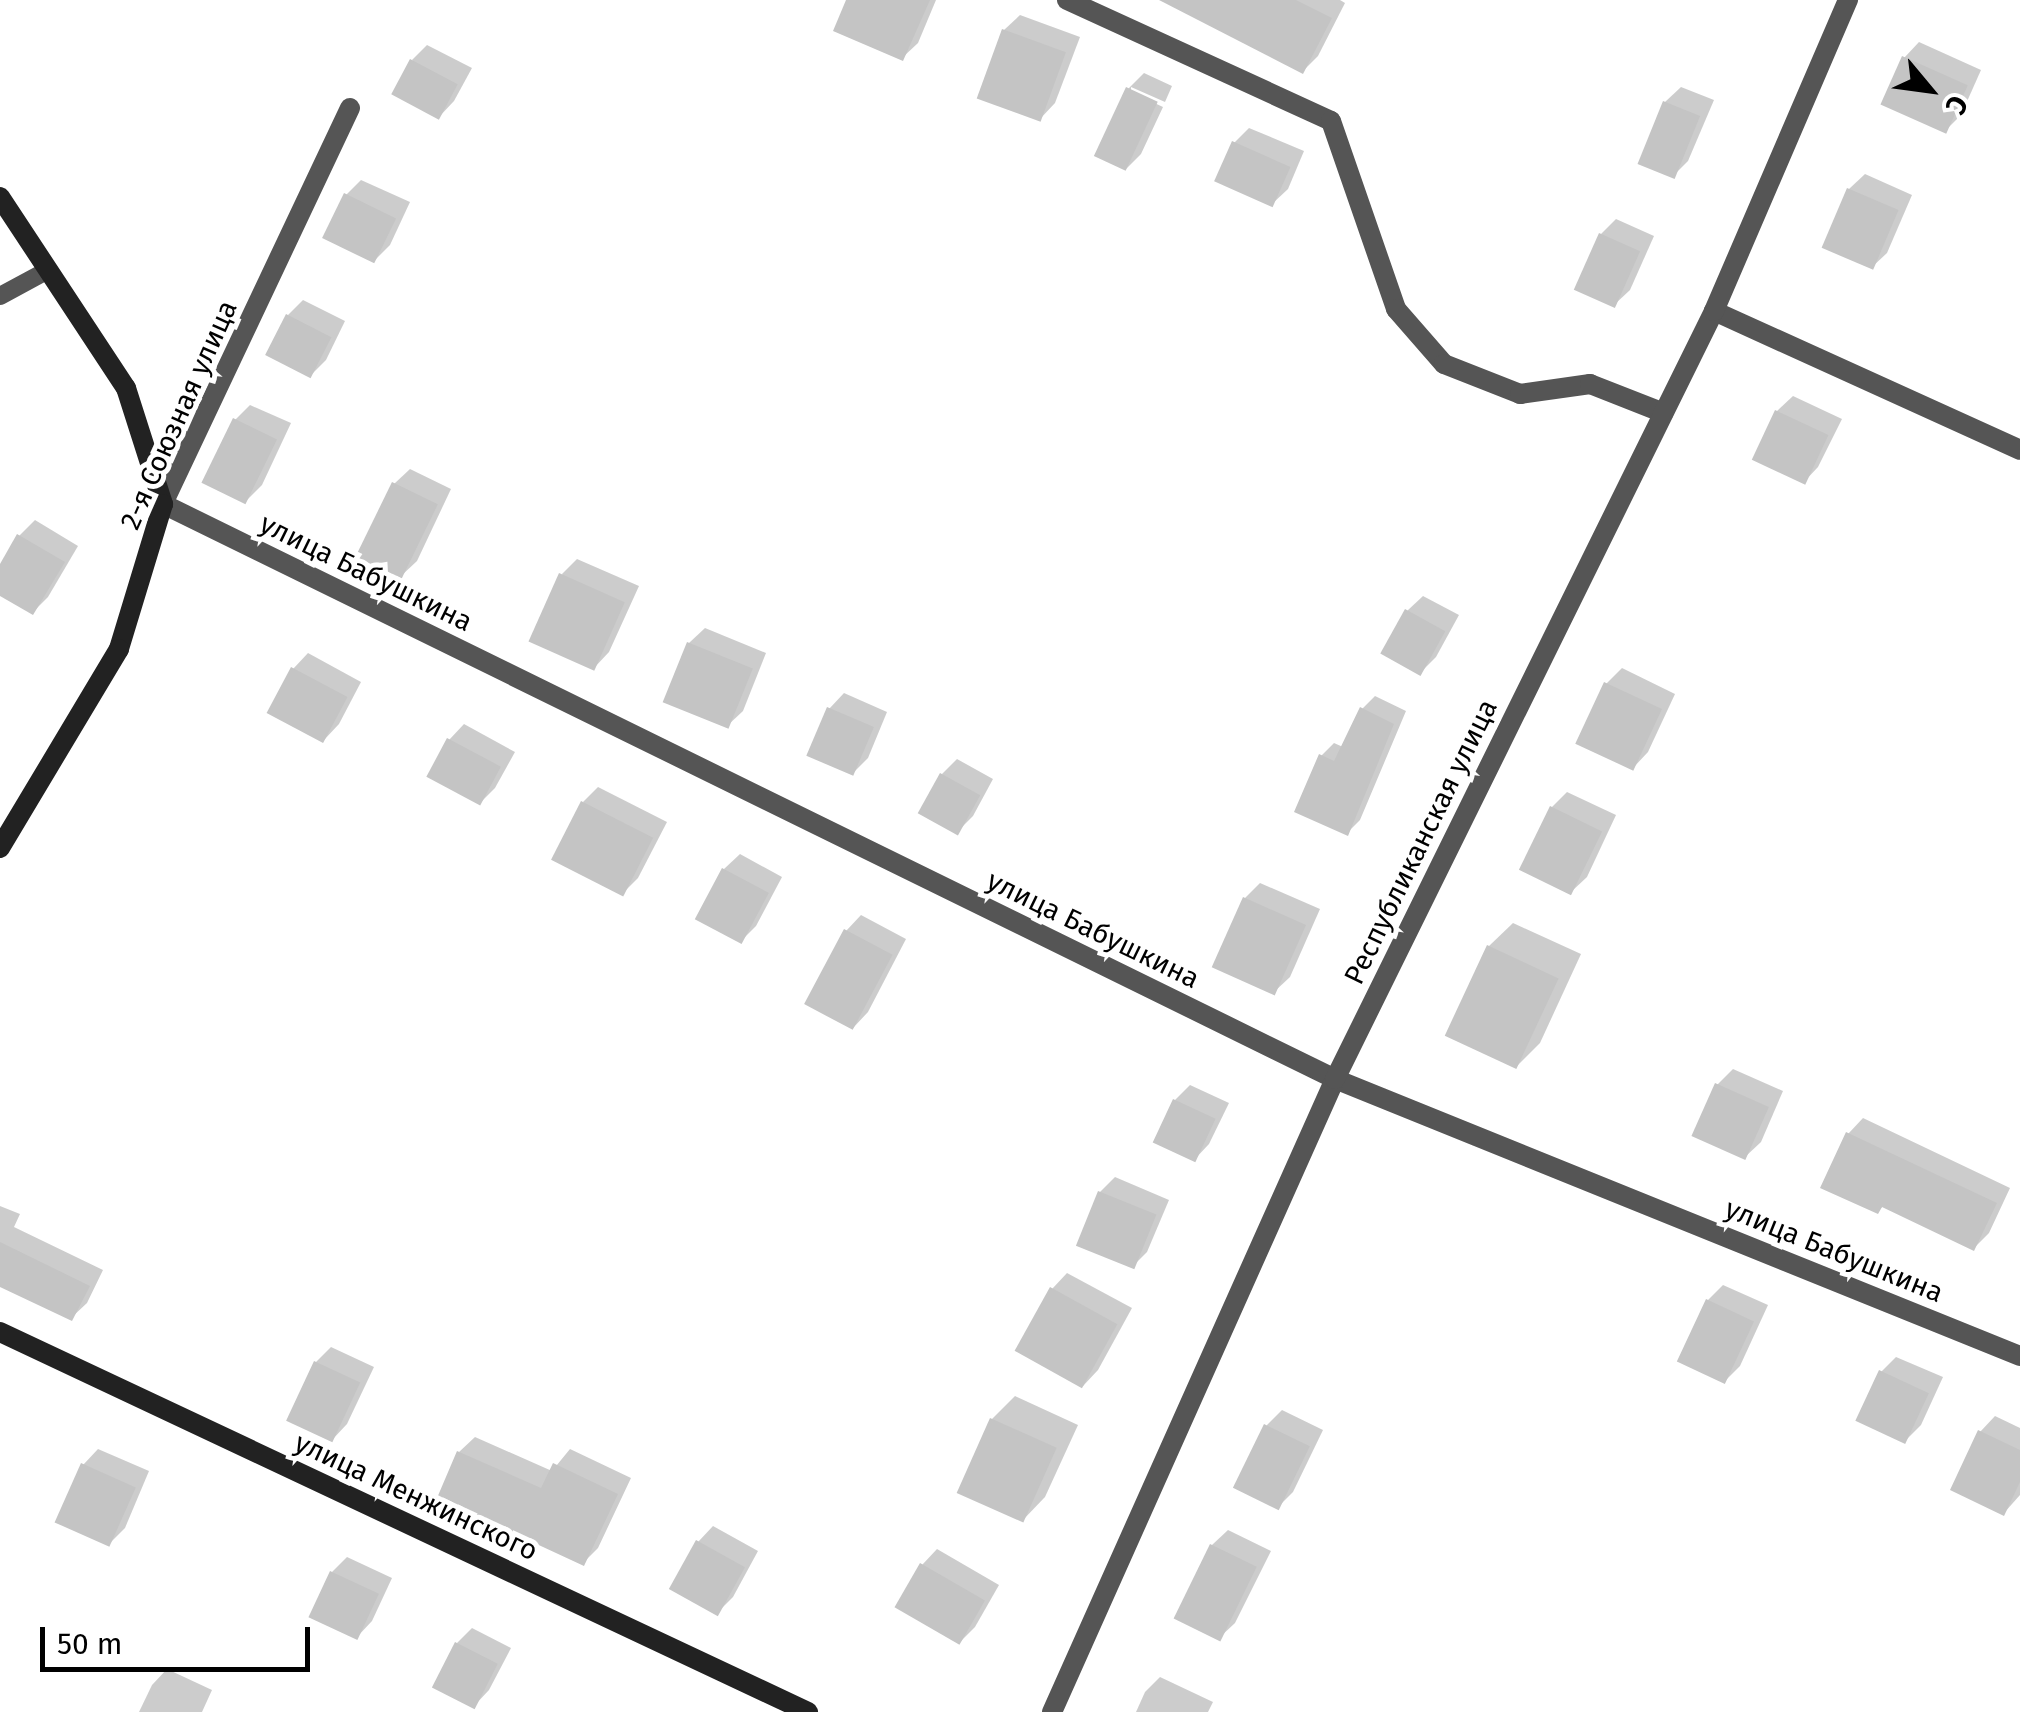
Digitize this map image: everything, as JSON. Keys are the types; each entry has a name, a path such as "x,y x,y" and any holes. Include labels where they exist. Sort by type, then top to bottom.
{"main road":[{"path":"0,198 126,388 163,504"},
{"name":"2-я Союзная улица","path":"0,848 119,648 163,504"},
{"name":"улица Менжинского","path":"0,1332 808,1712"}],"street":[{"path":"1067,0 1331,121 1396,308 1444,364 1520,394 1590,384 1664,412"},
{"name":"Республиканская улица","path":"1052,1712 1335,1079 1714,311 1848,0"},
{"name":"2-я Союзная улица","path":"163,504 350,108"},
{"path":"1714,311 2020,450"},
{"name":"улица Бабушкина","path":"163,504 1335,1079 2020,1356"}],"lane":[{"path":"0,296 48,270"}],"building":[{"path":"846,0 930,0 903,61 833,31"},
{"path":"1159,0 1296,0 1332,18 1303,74"},
{"path":"1002,29 1066,52 1041,122 977,99"},
{"path":"1902,56 1968,85 1946,134 1880,104"},
{"path":"410,59 458,84 439,120 391,94"},
{"path":"1126,87 1158,102 1126,171 1094,156"},
{"path":"1663,101 1700,116 1675,179 1638,164"},
{"path":"1232,141 1290,167 1273,207 1214,181"},
{"path":"1847,188 1899,210 1873,270 1822,248"},
{"path":"344,193 396,218 374,263 322,238"},
{"path":"1599,233 1640,251 1615,308 1574,290"},
{"path":"286,314 331,337 311,378 265,355"},
{"path":"1775,410 1828,435 1805,485 1752,460"},
{"path":"233,418 277,439 245,504 201,483"},
{"path":"392,482 438,504 401,579 356,557"},
{"path":"17,534 65,562 33,615 0,596 0,564"},
{"path":"559,573 625,602 594,671 528,642"},
{"path":"1405,609 1445,631 1421,676 1380,654"},
{"path":"687,642 753,669 728,729 663,702"},
{"path":"291,667 348,697 323,743 267,713"},
{"path":"1604,682 1662,709 1633,771 1575,744"},
{"path":"827,707 874,727 853,776 806,756"},
{"path":"1360,707 1394,724 1348,836 1294,812 1319,754 1334,761"},
{"path":"447,738 501,767 480,805 426,777"},
{"path":"940,773 980,795 958,836 918,813"},
{"path":"581,801 653,838 623,897 551,860"},
{"path":"1550,806 1602,831 1571,895 1519,870"},
{"path":"722,868 769,893 742,944 695,919"},
{"path":"1243,897 1306,925 1275,995 1212,967"},
{"path":"844,929 893,955 853,1030 804,1004"},
{"path":"1487,945 1559,978 1516,1069 1445,1036"},
{"path":"1715,1083 1769,1107 1745,1160 1691,1136"},
{"path":"1173,1099 1216,1119 1195,1162 1153,1143"},
{"path":"1846,1132 1997,1203 1974,1251 1882,1207 1878,1214 1820,1188"},
{"path":"1098,1191 1156,1215 1134,1269 1076,1246"},
{"path":"0,1242 90,1286 72,1321 0,1287"},
{"path":"1050,1287 1117,1324 1082,1388 1015,1351"},
{"path":"1706,1299 1754,1321 1725,1384 1677,1362"},
{"path":"314,1361 360,1383 332,1442 286,1421"},
{"path":"1879,1370 1929,1393 1905,1444 1855,1421"},
{"path":"990,1418 1057,1448 1023,1523 957,1493"},
{"path":"1264,1424 1310,1446 1279,1510 1233,1488"},
{"path":"1978,1430 2020,1450 2020,1482 2004,1516 1950,1490"},
{"path":"457,1451 541,1488 553,1463 618,1494 584,1566 437,1498"},
{"path":"81,1463 136,1487 109,1547 55,1522"},
{"path":"696,1540 745,1567 718,1616 669,1589"},
{"path":"1210,1544 1257,1567 1220,1641 1174,1619"},
{"path":"920,1563 985,1600 959,1645 894,1607"},
{"path":"330,1571 379,1594 357,1640 308,1617"},
{"path":"455,1642 498,1664 475,1709 432,1687"}]}
